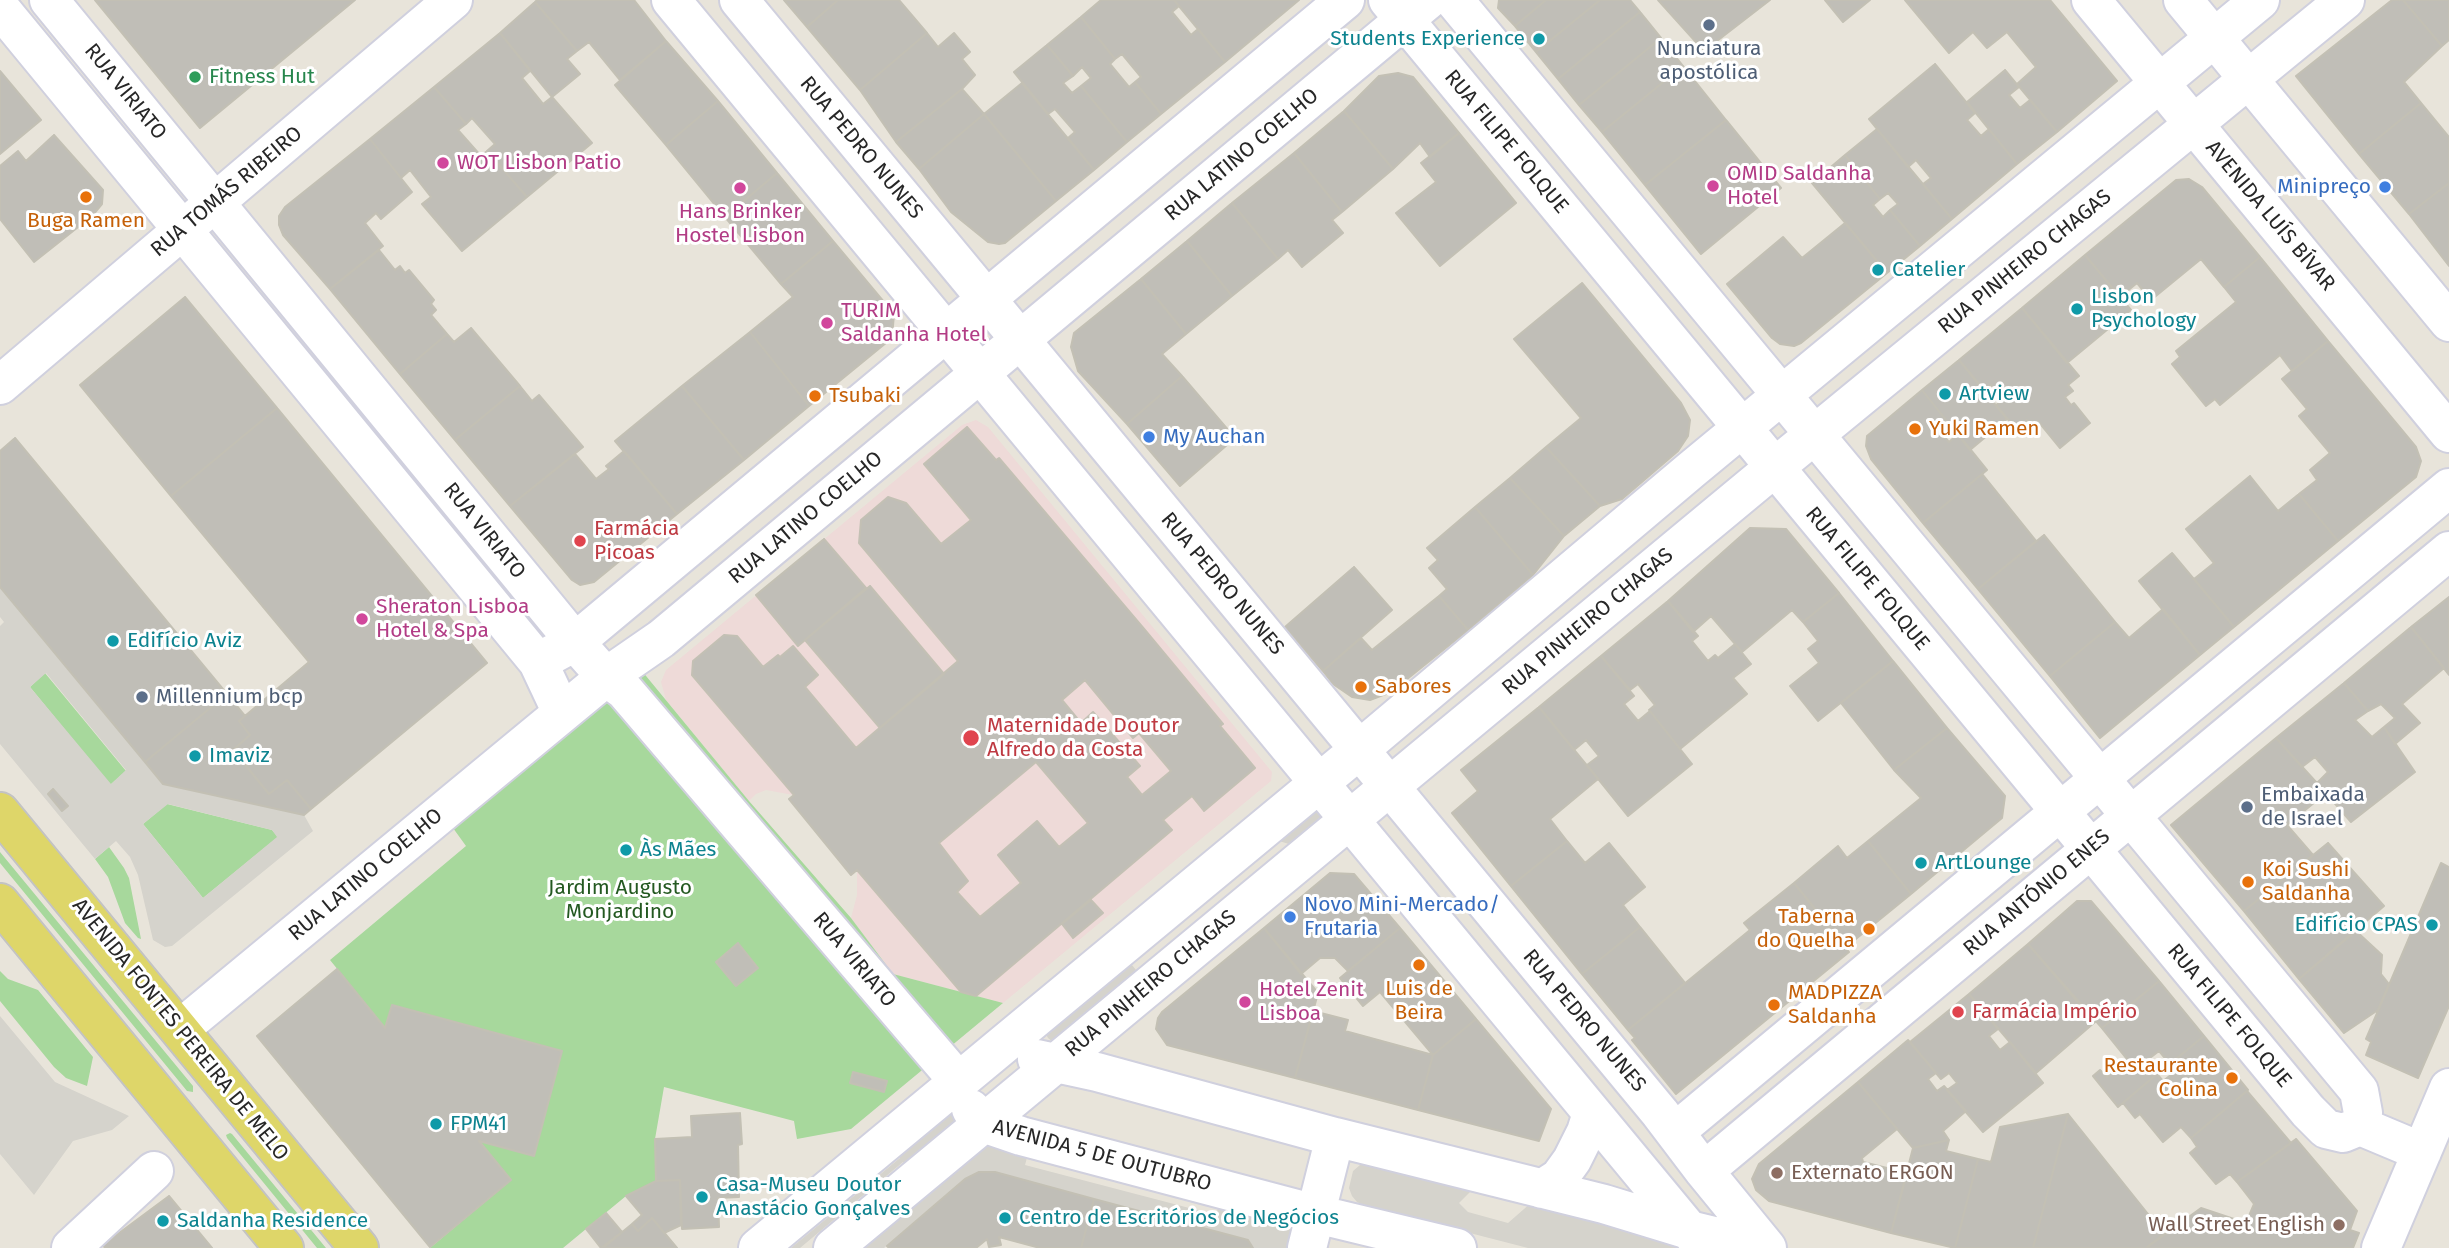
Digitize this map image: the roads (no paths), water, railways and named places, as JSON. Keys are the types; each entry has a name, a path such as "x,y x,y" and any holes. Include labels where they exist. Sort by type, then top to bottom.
{"main road":[{"name":"AVENIDA FONTES PEREIRA DE MELO","path":"0,811 359,1248"},
{"path":"0,903 284,1248"}],"street":[{"name":"RUA VIRIATO","path":"49,0 575,642 606,677 624,690 965,1076"},
{"name":"RUA TOMÁS RIBEIRO","path":"0,384 453,0"},
{"path":"671,0 1696,1239"},
{"name":"RUA PEDRO NUNES","path":"739,0 1675,1132 1704,1171"},
{"path":"538,662 575,642 1345,0"},
{"path":"1454,0 2359,1091 2363,1113 2360,1126"},
{"name":"AVENIDA LUÍS BÍVAR","path":"2091,0 2449,433"},
{"path":"2183,0 2449,322"},
{"path":"758,1248 1359,750 1781,395 2260,0"},
{"name":"RUA PINHEIRO CHAGAS","path":"833,1248 1774,467 2346,0"},
{"name":"RUA LATINO COELHO","path":"180,1030 606,677 661,639 1020,340 1407,7"},
{"name":"RUA FILIPE FOLQUE","path":"1407,7 1742,428 2308,1111 2326,1129 2343,1133 2360,1126 2422,1152"},
{"name":"RUA VIRIATO","path":"0,8 538,662 562,713"},
{"path":"1087,503 1127,469"},
{"path":"1675,1132 2449,488"},
{"name":"RUA ANTÓNIO ENES","path":"1704,1171 2449,551"},
{"path":"2242,661 2272,698"},
{"path":"965,1076 987,1064 1027,1058 1056,1062 1335,1137 1604,1204 1696,1239 1765,1248"},
{"name":"AVENIDA 5 DE OUTUBRO","path":"965,1076 970,1107 977,1119 983,1123 1311,1231 1457,1248"},
{"path":"2381,1248 2449,1088"},
{"path":"1542,1189 1559,1178 1572,1160 1592,1113"},
{"path":"1311,1231 1335,1137"},
{"path":"71,1248 154,1171"},
{"path":"1704,1171 1765,1248"}],"place":[{"name":"Nunciatura apostólica","path":"1709,25"},
{"name":"Students Experience","path":"1539,39"},
{"name":"Fitness Hut","path":"195,77"},
{"name":"WOT Lisbon Patio","path":"443,163"},
{"name":"OMID Saldanha Hotel","path":"1713,186"},
{"name":"Minipreço","path":"2385,187"},
{"name":"Hans Brinker Hostel Lisbon","path":"740,188"},
{"name":"Buga Ramen","path":"86,197"},
{"name":"Catelier","path":"1878,270"},
{"name":"Lisbon Psychology","path":"2077,309"},
{"name":"TURIM Saldanha Hotel","path":"827,323"},
{"name":"Artview","path":"1945,394"},
{"name":"Tsubaki","path":"815,396"},
{"name":"Yuki Ramen","path":"1915,429"},
{"name":"My Auchan","path":"1149,437"},
{"name":"Farmácia Picoas","path":"580,541"},
{"name":"Sheraton Lisboa Hotel & Spa","path":"362,619"},
{"name":"Edifício Aviz","path":"113,641"},
{"name":"Sabores","path":"1361,687"},
{"name":"Millennium bcp","path":"142,697"},
{"name":"Maternidade Doutor Alfredo da Costa","path":"971,738"},
{"name":"Imaviz","path":"195,756"},
{"name":"Embaixada de Israel","path":"2247,807"},
{"name":"Às Mães","path":"626,850"},
{"name":"ArtLounge","path":"1921,863"},
{"name":"Koi Sushi Saldanha","path":"2248,882"},
{"name":"Novo Mini-Mercado/ Frutaria","path":"1290,917"},
{"name":"Edifício CPAS","path":"2432,925"},
{"name":"Taberna do Quelha","path":"1869,929"},
{"name":"Luis de Beira","path":"1419,965"},
{"name":"Hotel Zenit Lisboa","path":"1245,1002"},
{"name":"MADPIZZA Saldanha","path":"1774,1005"},
{"name":"Farmácia Império","path":"1958,1012"},
{"name":"Restaurante Colina","path":"2232,1078"},
{"name":"FPM41","path":"436,1124"},
{"name":"Externato ERGON","path":"1777,1173"},
{"name":"Casa-Museu Doutor Anastácio Gonçalves","path":"702,1197"},
{"name":"Centro de Escritórios de Negócios","path":"1005,1218"},
{"name":"Saldanha Residence","path":"163,1221"},
{"name":"Wall Street English","path":"2339,1225"}],"park label":[{"name":"Jardim Augusto Monjardino","path":"620,900"}]}
